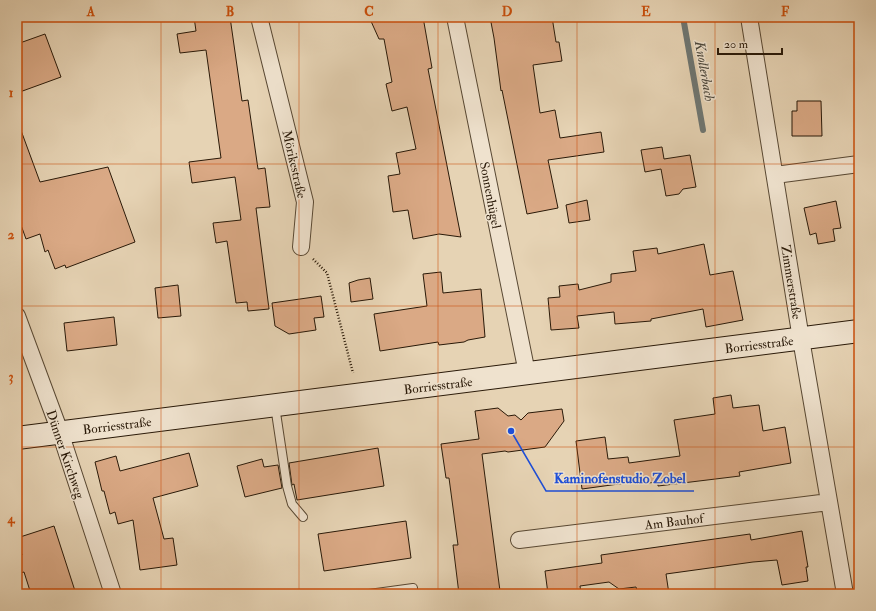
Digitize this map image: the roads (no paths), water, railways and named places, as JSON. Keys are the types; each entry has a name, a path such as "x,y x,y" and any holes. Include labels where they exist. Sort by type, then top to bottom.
{"main road":[{"name":"Borriesstraße","path":"17,438 859,331"}],"street":[{"name":"Mörikestraße","path":"259,17 304,202 301,247"},
{"name":"Sonnenhügel","path":"455,17 527,373"},
{"name":"Zimmerstraße","path":"750,17 845,594"},
{"path":"775,175 859,164"},
{"name":"Dünner Kirchweg","path":"17,316 60,432 113,594"},
{"name":"Am Bauhof","path":"519,540 829,502"}],"lane":[{"path":"274,406 286,486 292,504 303,518"},
{"path":"370,594 413,588"}],"waterway":[{"name":"Knollerbach","path":"683,17 703,130"}],"place":[{"name":"Kaminofenstudio Zobel","path":"511,431"}]}
